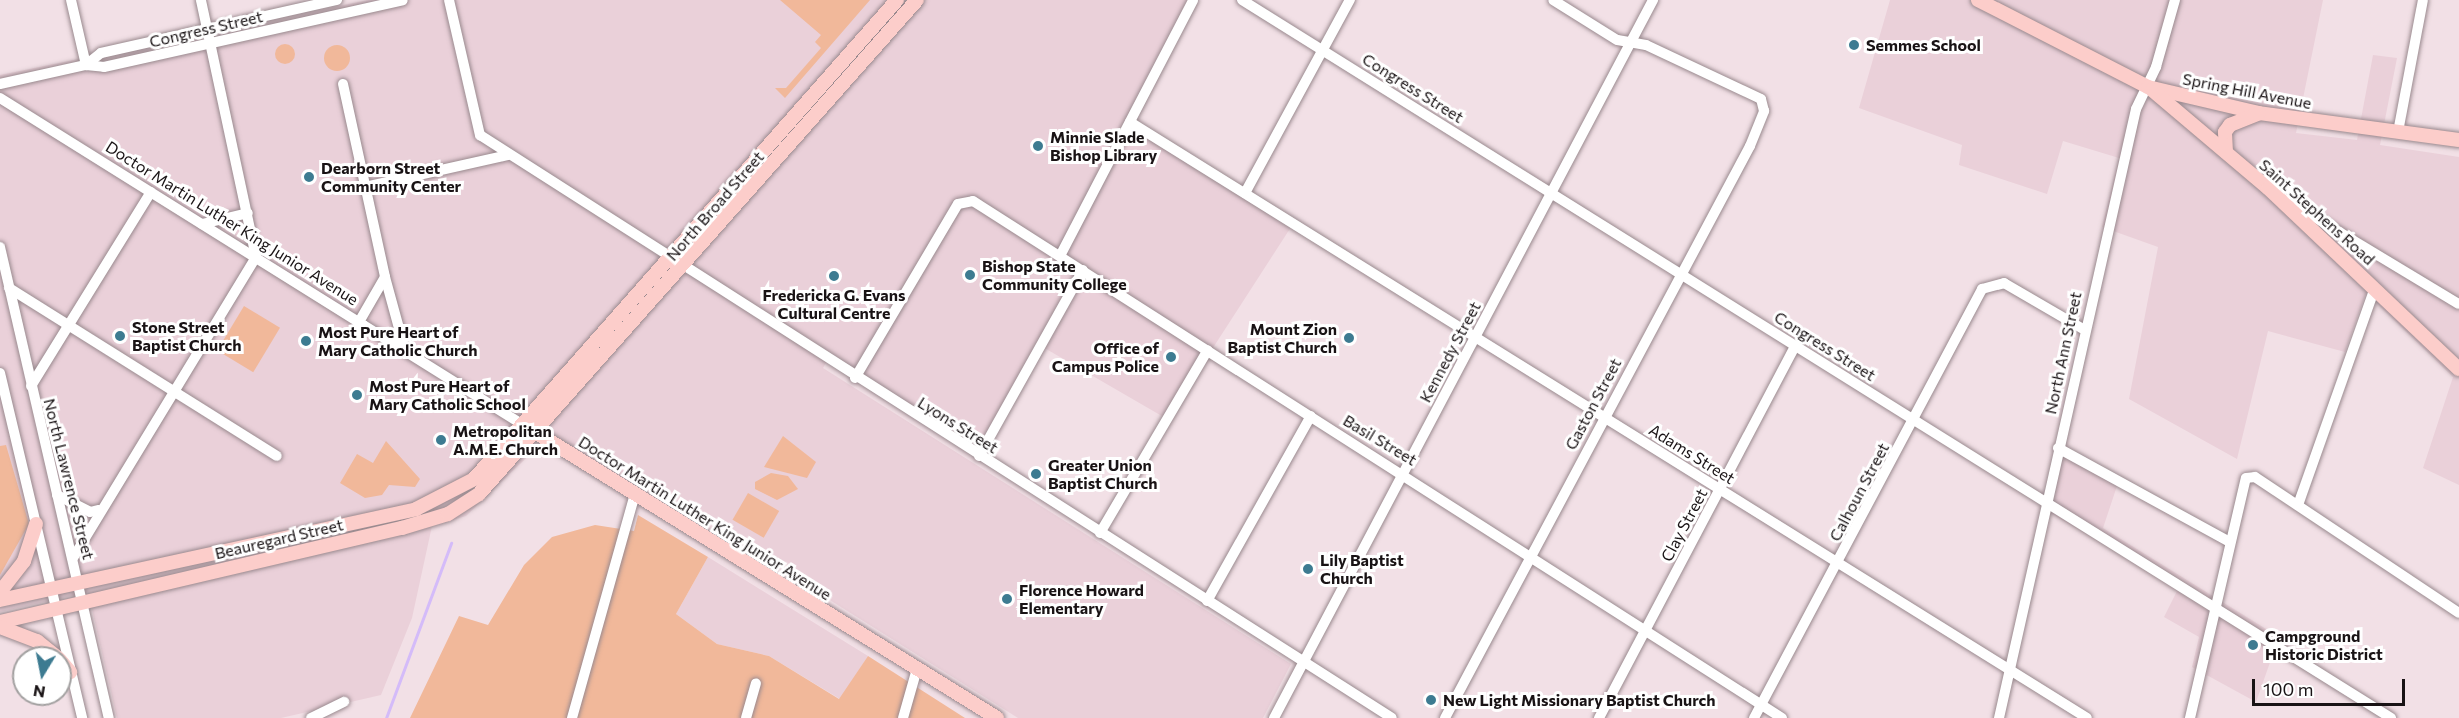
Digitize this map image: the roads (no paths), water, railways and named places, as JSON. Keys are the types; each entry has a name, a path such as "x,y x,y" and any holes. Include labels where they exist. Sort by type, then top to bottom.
{"main road":[{"name":"North Broad Street","path":"525,426 897,0"},
{"name":"North Broad Street","path":"538,434 917,0"},
{"name":"Spring Hill Avenue","path":"1978,0 2148,87 2259,113 2459,140"},
{"name":"Saint Stephens Road","path":"2148,87 2268,188 2459,369"},
{"path":"2226,152 2225,132 2230,125 2259,113"},
{"name":"Doctor Martin Luther King Junior Avenue","path":"525,426 997,718"},
{"name":"Beauregard Street","path":"0,600 416,509 474,479 525,426"},
{"name":"Beauregard Street","path":"0,625 83,600 448,514 479,494 538,434"},
{"path":"0,592 24,561 36,524"},
{"path":"0,625 37,641 43,646"}],"street":[{"path":"71,0 86,64"},
{"path":"73,558 99,510 256,257 201,0"},
{"name":"Congress Street","path":"86,64 101,53 337,0"},
{"name":"Congress Street","path":"0,84 86,64 104,67 403,0"},
{"name":"Lyons Street","path":"449,0 480,135 670,260 1392,718"},
{"path":"1060,256 1193,0"},
{"name":"Congress Street","path":"1242,0 2391,718"},
{"path":"1130,122 1245,193 1350,0"},
{"path":"1553,0 1617,39 1631,42"},
{"name":"Kennedy Street","path":"1274,718 1653,0"},
{"name":"North Ann Street","path":"1999,718 2083,329 2136,109 2148,87 2175,0"},
{"path":"2398,132 2423,0"},
{"path":"322,2 325,17"},
{"name":"Gaston Street","path":"1445,718 1602,417 1750,146 1764,103 1631,42"},
{"path":"0,99 14,80"},
{"path":"343,84 385,277 405,350"},
{"name":"Doctor Martin Luther King Junior Avenue","path":"0,99 525,426"},
{"path":"365,187 508,155"},
{"path":"2268,188 2459,304"},
{"path":"31,386 71,327 151,192"},
{"name":"Adams Street","path":"1245,193 2087,718"},
{"name":"Basil Street","path":"855,378 958,204 973,201 1311,417 1403,472 1782,718"},
{"path":"202,224 248,213"},
{"name":"North Lawrence Street","path":"0,247 109,718"},
{"path":"979,456 1083,270"},
{"path":"359,322 385,277"},
{"name":"Calhoun Street","path":"1754,718 1983,289 1993,283 2004,283 2083,329"},
{"path":"9,288 172,393 277,456"},
{"path":"2298,505 2375,288"},
{"name":"Clay Street","path":"1599,718 1795,346"},
{"path":"1100,533 1208,350"},
{"path":"0,373 65,646"},
{"path":"1207,601 1311,417"},
{"path":"2058,448 2228,541"},
{"path":"2190,718 2228,541 2246,478 2255,477 2459,613"},
{"path":"572,718 635,494"},
{"path":"57,495 90,512 99,510"},
{"path":"903,718 917,669"},
{"path":"72,680 82,718"},
{"path":"746,718 756,684"},
{"path":"311,718 344,702"}],"waterway":[{"path":"386,718 451,543"}],"place":[{"name":"Semmes School","path":"1854,45"},
{"name":"Minnie Slade Bishop Library","path":"1038,146"},
{"name":"Dearborn Street Community Center","path":"309,177"},
{"name":"Bishop State Community College","path":"970,275"},
{"name":"Fredericka G. Evans Cultural Centre","path":"834,276"},
{"name":"Stone Street Baptist Church","path":"120,336"},
{"name":"Mount Zion Baptist Church","path":"1349,338"},
{"name":"Most Pure Heart of Mary Catholic Church","path":"306,341"},
{"name":"Office of Campus Police","path":"1171,357"},
{"name":"Most Pure Heart of Mary Catholic School","path":"357,395"},
{"name":"Metropolitan A.M.E. Church","path":"441,440"},
{"name":"Greater Union Baptist Church","path":"1036,474"},
{"name":"Lily Baptist Church","path":"1308,569"},
{"name":"Florence Howard Elementary","path":"1007,599"},
{"name":"Campground Historic District","path":"2253,645"},
{"name":"New Light Missionary Baptist Church","path":"1431,700"}]}
